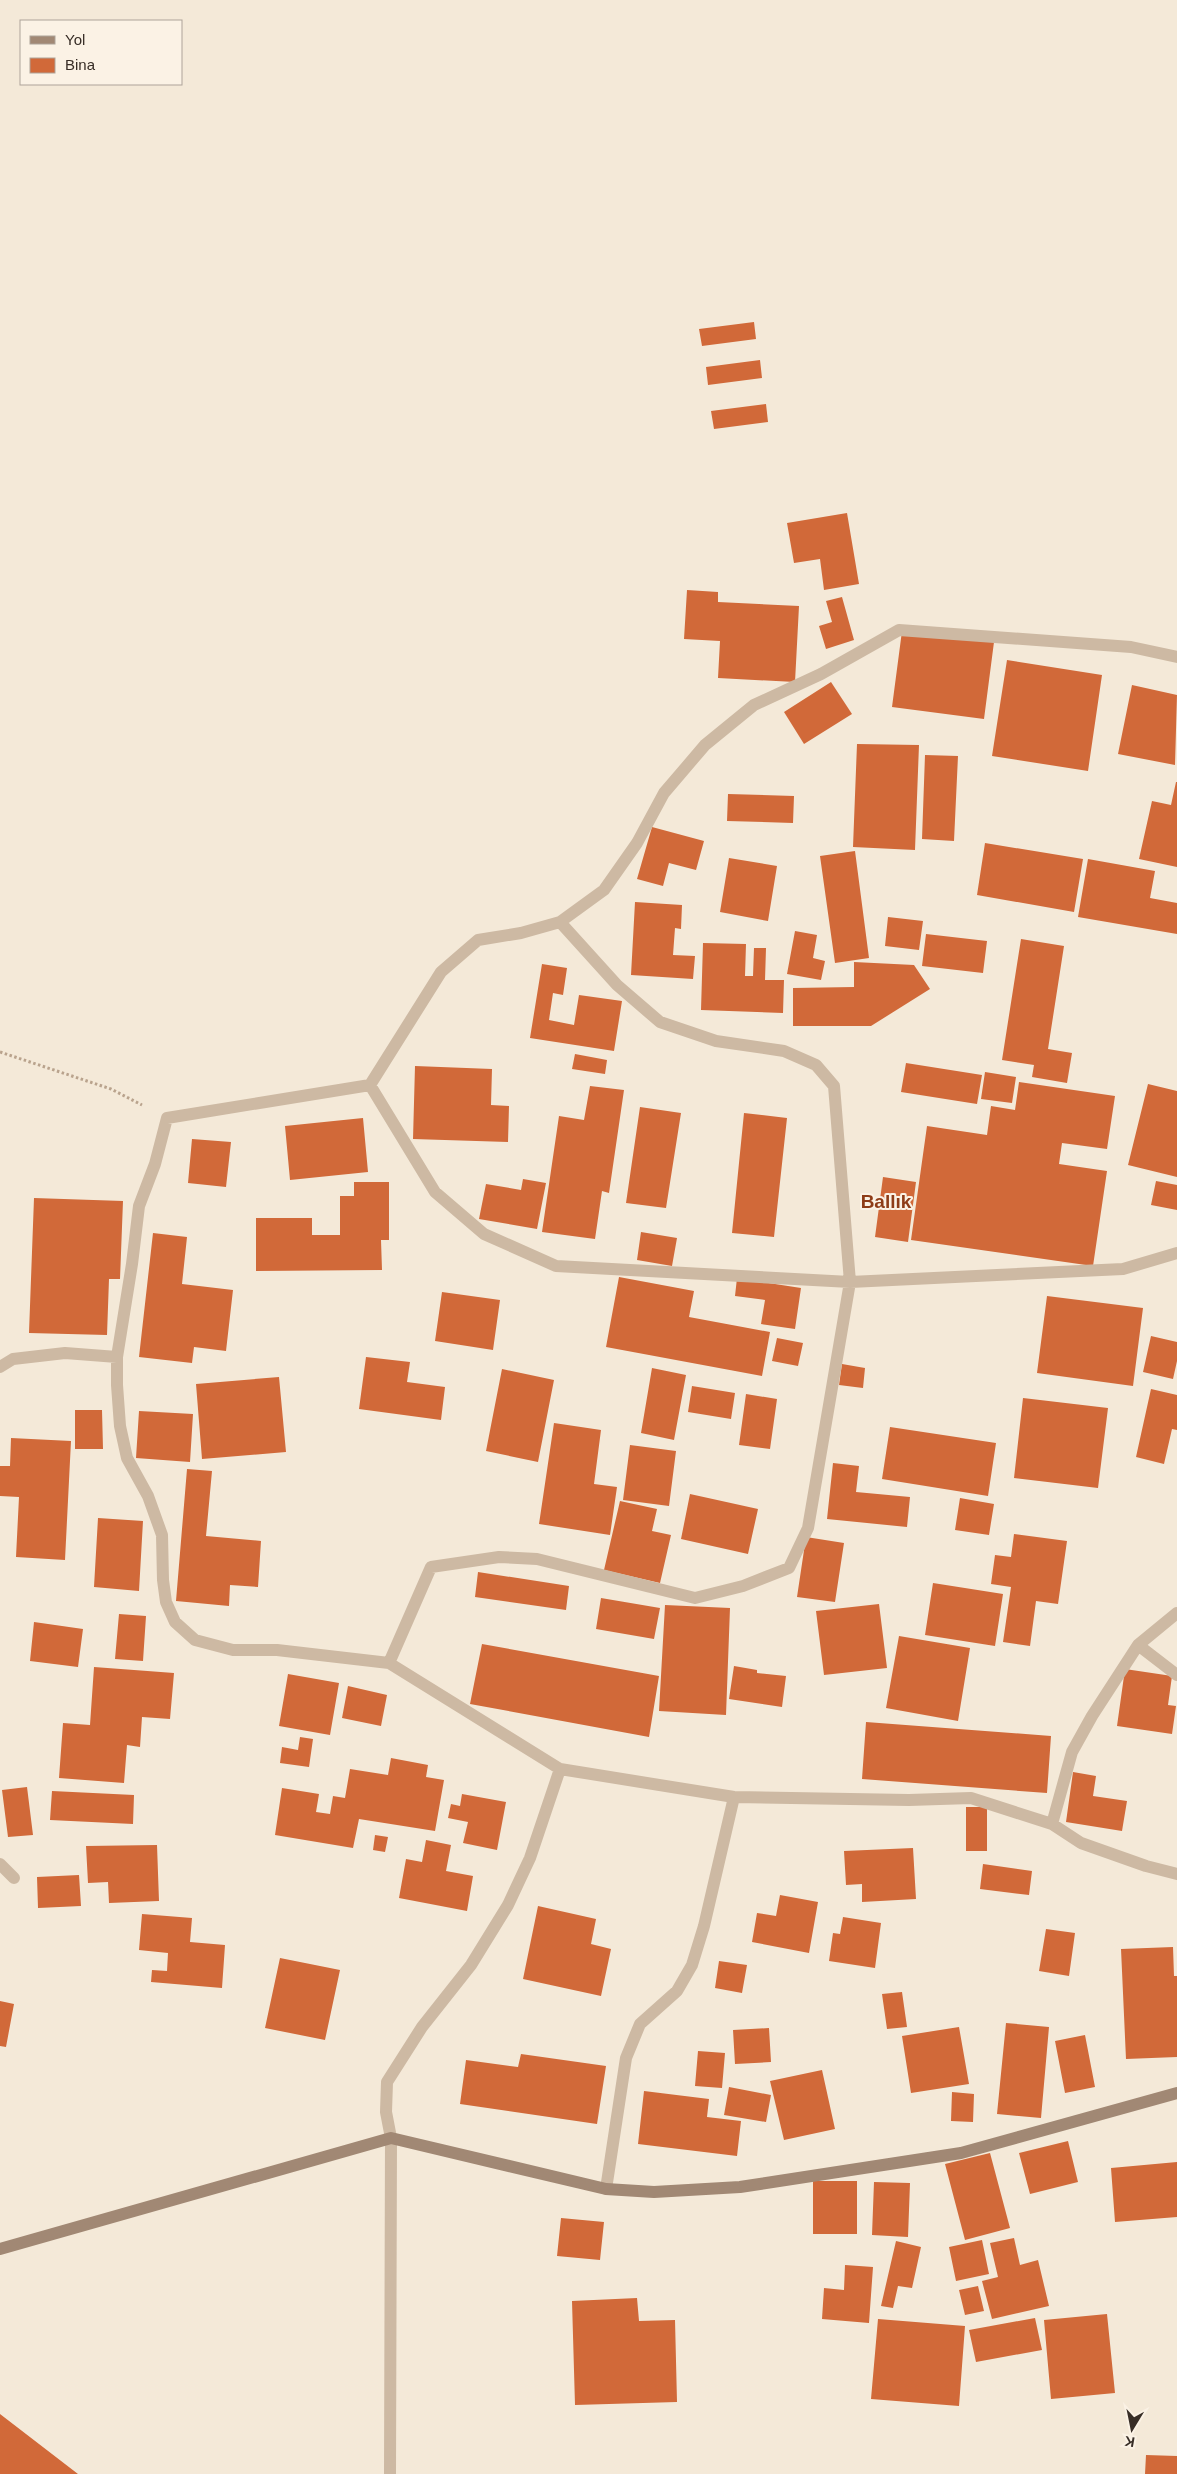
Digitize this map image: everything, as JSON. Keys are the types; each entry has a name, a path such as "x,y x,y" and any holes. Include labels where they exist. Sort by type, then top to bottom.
{"street":[{"path":"1177,657 1131,647 899,630 821,674 754,705 705,745 664,793 637,843 604,890 560,922 521,933 478,940 441,972 370,1085 167,1118 155,1164 139,1206 117,1357 120,1426 127,1458 148,1496 162,1535 163,1580 166,1602 175,1622 195,1640 233,1650 277,1650 389,1663 560,1769 734,1797 909,1800 971,1798 1052,1824 1081,1843 1146,1866 1177,1874"},
{"path":"389,1663 431,1567 499,1557 537,1559 695,1598 743,1586 789,1568 808,1528 850,1282 834,1086 816,1065 784,1051 716,1041 660,1022 616,985 560,922"},
{"path":"370,1085 434,1192 484,1234 556,1266 850,1282 1124,1269 1177,1253"},
{"path":"0,1367 13,1358 65,1354 117,1357"},
{"path":"1052,1824 1072,1752 1138,1645 1177,1613"},
{"path":"1138,1645 1177,1675"},
{"path":"390,2474 391,2138 386,2112 387,2082 422,2027 471,1965 508,1905 530,1858 560,1769"},
{"path":"606,2189 626,2058 640,2024 678,1991 692,1965 704,1926 734,1797"},
{"path":"0,1864 14,1878"},
{"path":"0,2249 391,2138 606,2189 654,2192 740,2187 961,2153 1177,2093"}],"path":[{"path":"0,1052 111,1089 167,1118"}],"building":[{"path":"754,322 756,339 702,346 699,329"},
{"path":"760,360 762,378 708,385 706,367"},
{"path":"766,404 768,422 714,429 711,411"},
{"path":"847,513 859,584 824,590 820,559 794,563 787,523"},
{"path":"687,590 718,592 718,602 799,606 795,682 718,678 720,641 684,639"},
{"path":"842,597 854,640 826,649 819,626 832,622 826,601"},
{"path":"902,631 994,642 984,719 892,707"},
{"path":"1007,660 1102,675 1088,771 992,756"},
{"path":"831,682 852,714 804,744 784,712"},
{"path":"1132,685 1177,695 1175,765 1118,754"},
{"path":"857,744 919,745 915,850 853,847"},
{"path":"925,755 958,756 954,841 922,839"},
{"path":"1176,782 1177,867 1139,859 1152,801 1171,805"},
{"path":"728,794 794,796 793,823 727,821"},
{"path":"652,827 704,841 696,870 669,863 663,886 637,879"},
{"path":"985,843 1083,859 1074,912 977,895"},
{"path":"855,851 869,958 835,963 820,856"},
{"path":"729,858 777,866 768,921 720,912"},
{"path":"1088,859 1155,871 1150,898 1177,903 1177,934 1078,917"},
{"path":"635,902 682,905 681,929 675,928 673,955 695,956 693,979 631,975"},
{"path":"888,917 923,921 919,950 885,946"},
{"path":"795,931 817,935 813,958 825,961 821,980 787,974"},
{"path":"926,934 987,941 983,973 922,966"},
{"path":"1021,939 1064,946 1048,1049 1072,1053 1067,1083 1032,1077 1034,1065 1002,1060"},
{"path":"703,943 746,944 745,976 753,976 754,948 766,948 765,980 784,980 783,1013 701,1010"},
{"path":"854,962 914,965 930,989 871,1026 793,1026 793,988 854,987"},
{"path":"542,964 567,968 563,995 553,993 549,1020 574,1025 579,995 622,1001 614,1051 530,1038"},
{"path":"575,1054 607,1060 605,1074 572,1069"},
{"path":"906,1063 982,1075 977,1104 901,1092"},
{"path":"415,1066 492,1069 491,1105 509,1106 508,1142 413,1139"},
{"path":"985,1072 1016,1077 1012,1103 981,1099"},
{"path":"1019,1082 1115,1096 1107,1149 1062,1143 1059,1164 1107,1171 1093,1266 911,1240 927,1126 987,1135 991,1106 1015,1110"},
{"path":"1148,1084 1177,1091 1177,1177 1128,1165"},
{"path":"590,1086 624,1090 609,1193 602,1191 595,1239 542,1232 559,1116 584,1120"},
{"path":"640,1107 681,1113 666,1208 626,1203"},
{"path":"744,1113 787,1118 774,1237 732,1233"},
{"path":"363,1118 368,1172 290,1180 285,1126"},
{"path":"192,1139 231,1142 226,1187 188,1183"},
{"path":"883,1177 916,1182 908,1242 875,1237"},
{"path":"523,1179 546,1183 537,1229 479,1219 486,1184 521,1190"},
{"path":"1156,1181 1177,1185 1177,1210 1151,1205"},
{"path":"354,1182 389,1182 389,1240 381,1240 382,1270 256,1271 256,1218 312,1218 312,1235 340,1235 340,1196 354,1196"},
{"path":"34,1198 123,1201 120,1279 109,1279 107,1335 29,1333"},
{"path":"641,1232 677,1238 672,1266 637,1260"},
{"path":"153,1233 187,1237 182,1284 233,1290 226,1351 194,1347 192,1363 139,1357"},
{"path":"619,1277 694,1291 689,1317 770,1332 762,1376 606,1347"},
{"path":"737,1278 801,1288 795,1329 761,1324 765,1300 735,1296"},
{"path":"442,1292 500,1300 493,1350 435,1341"},
{"path":"1047,1296 1143,1308 1133,1386 1037,1373"},
{"path":"1151,1336 1177,1342 1177,1361 1173,1379 1143,1372"},
{"path":"777,1338 803,1343 798,1366 772,1361"},
{"path":"366,1357 410,1362 407,1382 445,1387 441,1420 359,1409"},
{"path":"842,1364 865,1368 863,1388 839,1385"},
{"path":"652,1368 686,1375 674,1440 641,1433"},
{"path":"502,1369 554,1380 538,1462 486,1451"},
{"path":"279,1377 286,1452 202,1459 196,1384"},
{"path":"692,1386 735,1393 731,1419 688,1412"},
{"path":"1151,1389 1177,1395 1177,1430 1172,1429 1164,1464 1136,1457"},
{"path":"746,1394 777,1399 770,1449 739,1445"},
{"path":"1023,1398 1108,1408 1098,1488 1014,1478"},
{"path":"75,1410 102,1410 103,1449 75,1449"},
{"path":"139,1411 193,1414 190,1462 136,1458"},
{"path":"554,1423 601,1430 594,1484 617,1487 610,1535 539,1524"},
{"path":"890,1427 996,1443 988,1496 882,1479"},
{"path":"11,1438 71,1441 65,1560 16,1557 19,1497 0,1496 0,1466 10,1466"},
{"path":"630,1445 676,1451 669,1506 623,1500"},
{"path":"833,1463 859,1466 856,1492 910,1497 907,1527 827,1519"},
{"path":"187,1469 212,1471 206,1536 261,1541 258,1587 230,1585 229,1606 176,1601"},
{"path":"690,1494 758,1509 748,1554 681,1539"},
{"path":"960,1498 994,1504 989,1535 955,1530"},
{"path":"620,1501 657,1509 652,1531 671,1535 660,1583 604,1570"},
{"path":"98,1518 143,1521 139,1591 94,1587"},
{"path":"1014,1534 1067,1541 1058,1604 1036,1601 1030,1646 1003,1642 1011,1587 991,1584 995,1555 1011,1557"},
{"path":"806,1537 844,1543 835,1602 797,1597"},
{"path":"478,1572 569,1586 566,1610 475,1597"},
{"path":"933,1583 1003,1594 995,1646 925,1635"},
{"path":"601,1598 660,1608 654,1639 596,1629"},
{"path":"879,1604 887,1668 824,1675 816,1611"},
{"path":"665,1605 730,1608 726,1715 659,1711"},
{"path":"119,1614 146,1616 143,1661 115,1659"},
{"path":"34,1622 83,1629 78,1667 30,1661"},
{"path":"899,1636 970,1648 958,1721 886,1708"},
{"path":"482,1644 659,1676 649,1737 470,1704"},
{"path":"734,1666 757,1670 757,1673 786,1676 782,1707 729,1699"},
{"path":"94,1667 174,1673 170,1719 142,1717 140,1747 127,1745 124,1783 59,1778 63,1723 90,1725"},
{"path":"1125,1669 1172,1676 1168,1705 1176,1706 1172,1734 1117,1726"},
{"path":"288,1674 339,1683 330,1735 279,1726"},
{"path":"348,1686 387,1695 381,1726 342,1718"},
{"path":"866,1722 1051,1736 1047,1793 862,1779"},
{"path":"300,1737 313,1739 309,1767 280,1763 282,1747 298,1750"},
{"path":"391,1758 428,1765 426,1777 444,1780 435,1831 359,1819 353,1848 275,1835 282,1788 319,1794 316,1812 330,1814 333,1796 345,1798 350,1769 388,1775"},
{"path":"1073,1772 1096,1776 1093,1796 1127,1801 1122,1831 1066,1822"},
{"path":"27,1787 33,1835 8,1837 2,1790"},
{"path":"52,1791 134,1795 133,1824 50,1820"},
{"path":"462,1794 506,1802 497,1850 463,1843 468,1822 448,1818 451,1804 460,1806"},
{"path":"966,1807 987,1807 987,1851 966,1851"},
{"path":"375,1835 388,1837 385,1852 373,1850"},
{"path":"426,1840 451,1845 446,1871 473,1876 467,1911 399,1898 406,1859 422,1862"},
{"path":"157,1845 159,1901 109,1903 108,1882 88,1883 86,1846"},
{"path":"913,1848 916,1899 862,1902 862,1884 846,1885 844,1851"},
{"path":"983,1864 1032,1871 1029,1895 980,1889"},
{"path":"79,1875 81,1906 38,1908 37,1877"},
{"path":"780,1895 818,1902 809,1953 752,1942 757,1913 776,1916"},
{"path":"538,1906 596,1919 591,1944 611,1949 601,1996 523,1979"},
{"path":"142,1914 192,1918 190,1942 225,1945 222,1988 151,1982 152,1970 167,1971 168,1953 139,1950"},
{"path":"843,1917 881,1923 875,1968 829,1961 833,1933 840,1934"},
{"path":"1046,1929 1075,1933 1069,1976 1039,1971"},
{"path":"1173,1947 1174,1976 1177,1976 1177,2057 1126,2059 1121,1949"},
{"path":"280,1958 340,1970 325,2040 265,2028"},
{"path":"719,1961 747,1965 742,1993 715,1988"},
{"path":"902,1992 907,2027 887,2029 882,1994"},
{"path":"0,2001 14,2004 6,2047 0,2046"},
{"path":"1006,2023 1049,2027 1041,2118 997,2114"},
{"path":"959,2027 969,2084 911,2093 902,2036"},
{"path":"769,2028 771,2062 735,2064 733,2030"},
{"path":"1085,2035 1095,2087 1065,2093 1055,2041"},
{"path":"698,2051 725,2053 722,2088 695,2086"},
{"path":"521,2054 606,2066 597,2124 460,2104 466,2060 518,2067"},
{"path":"822,2070 835,2129 784,2140 770,2081"},
{"path":"729,2087 771,2095 766,2122 724,2115"},
{"path":"644,2091 709,2099 707,2117 741,2121 737,2156 638,2144"},
{"path":"952,2092 974,2094 973,2122 951,2121"},
{"path":"1068,2141 1078,2182 1030,2194 1019,2153"},
{"path":"990,2153 1010,2228 965,2240 945,2164"},
{"path":"1177,2162 1177,2217 1115,2222 1111,2168"},
{"path":"813,2181 857,2181 857,2234 813,2234"},
{"path":"874,2182 910,2183 908,2237 872,2235"},
{"path":"561,2218 604,2222 600,2260 557,2256"},
{"path":"1014,2238 1020,2265 1038,2260 1049,2306 992,2319 982,2281 998,2277 990,2243"},
{"path":"982,2240 989,2274 956,2281 949,2247"},
{"path":"896,2241 921,2247 912,2288 898,2286 893,2308 881,2306"},
{"path":"845,2265 873,2267 869,2323 822,2319 824,2288 844,2290"},
{"path":"978,2286 984,2311 965,2315 959,2290"},
{"path":"637,2298 639,2321 675,2320 677,2402 575,2405 572,2301"},
{"path":"1107,2314 1115,2393 1051,2399 1044,2320"},
{"path":"1035,2318 1042,2350 976,2362 969,2330"},
{"path":"878,2319 965,2326 959,2406 871,2399"},
{"path":"0,2414 78,2474 0,2474"},
{"path":"1146,2455 1177,2456 1177,2474 1145,2474"}],"district":[{"name":"Ballık","path":"886,1201"}]}
